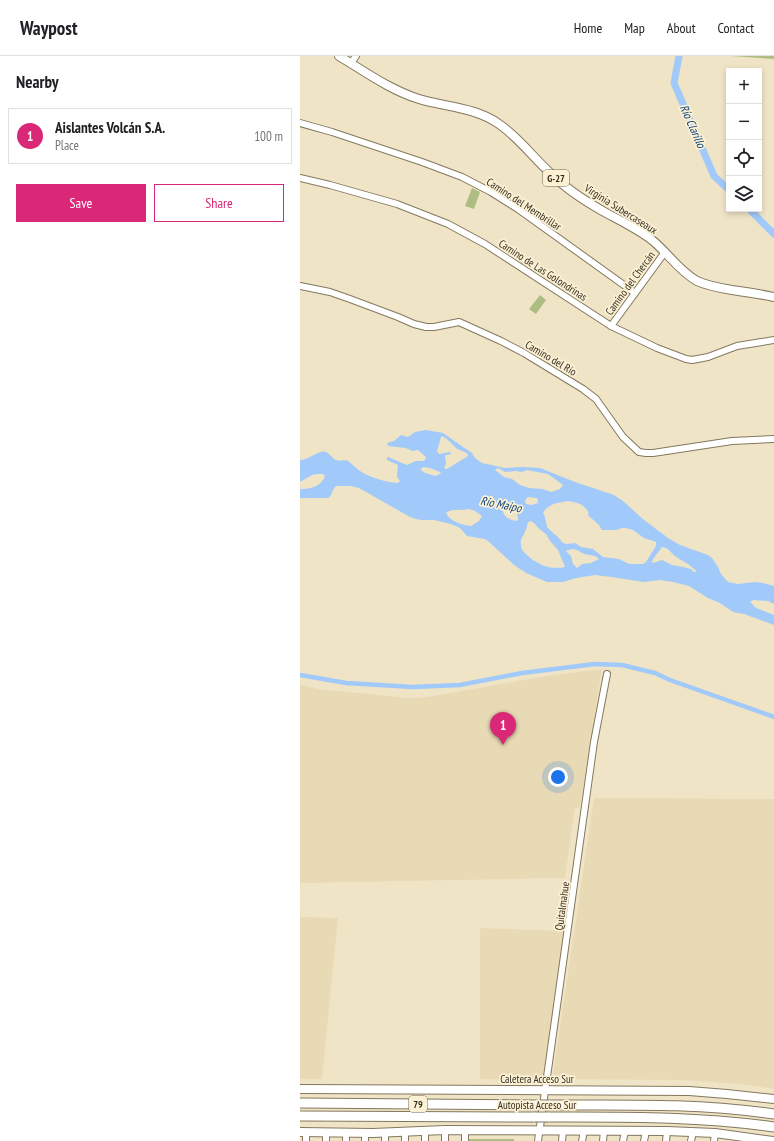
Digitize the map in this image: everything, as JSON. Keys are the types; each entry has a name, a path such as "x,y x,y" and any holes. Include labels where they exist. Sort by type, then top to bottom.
{"highway":[{"name":"Autopista Acceso Sur","path":"300,1103 677,1106 731,1109 774,1114"},
{"name":"Autopista Acceso Sur","path":"300,1116 688,1118 774,1127"}],"main road":[{"name":"Virginia Subercaseaux","path":"339,56 404,93 420,99 472,111 498,124 518,140 552,175 571,191 598,208 632,226 665,252 687,274 697,280 720,288 774,297"},
{"name":"Caletera Acceso Sur","path":"300,1088 689,1091 774,1099"},
{"path":"304,1135 326,1137 365,1137 385,1132 425,1130 604,1130 693,1132 715,1137 773,1141"}],"street":[{"path":"351,63 356,56"},
{"name":"Camino del Membrillar","path":"300,123 332,132 462,177 491,192 518,209 635,293"},
{"name":"Camino de Las Golondrinas","path":"300,178 397,204 448,224 485,244 611,326 657,348 686,359 692,360 708,357 737,346 774,340"},
{"name":"Camino del Chercán","path":"611,326 665,252"},
{"name":"Camino del Río","path":"300,286 330,292 414,324 426,327 459,322 501,341 524,353 583,389 596,399 623,437 639,452 653,453 732,441 774,439"},
{"name":"Quitalmahue","path":"538,1141 594,742 607,674"},
{"path":"425,1130 425,1141"},
{"path":"445,1130 445,1141"},
{"path":"465,1130 465,1141"},
{"path":"582,1141 584,1130"},
{"path":"603,1141 604,1130"},
{"path":"405,1131 405,1141"},
{"path":"562,1141 563,1131"},
{"path":"624,1141 625,1131"},
{"path":"644,1141 646,1131"},
{"path":"666,1141 667,1131"},
{"path":"385,1132 385,1141"},
{"path":"691,1141 693,1132"}],"shaded area":[{"path":"602,669 580,807 575,808 565,878 300,883 300,685 319,689 409,698 427,697 553,675"},
{"path":"594,798 774,799 774,1089 739,1084 684,1080 553,1079"},
{"path":"300,917 338,918 322,1079 300,1079"},
{"path":"480,928 564,931 543,1080 480,1079"}],"green space":[{"path":"731,56 774,56 774,59"},
{"path":"472,188 480,192 474,209 465,206"},
{"path":"540,295 546,300 536,314 529,309"},
{"path":"467,1139 514,1139 514,1141 467,1141"}],"water":[{"name":"Río Maipo","path":"426,430 443,433 472,453 475,458 482,463 505,468 540,468 614,495 668,538 680,545 708,555 712,558 721,574 728,582 738,584 755,582 774,586 774,604 768,601 753,600 750,602 756,608 774,615 774,625 744,614 733,612 689,586 673,582 660,580 644,582 595,575 563,582 547,582 526,573 514,565 485,539 467,536 460,528 451,524 410,517 359,488 351,486 336,486 328,498 300,498 300,489 315,487 321,483 325,476 323,474 312,475 300,482 300,460 324,451 336,460 348,461 360,471 373,478 398,483 400,481 397,477 398,465 387,460 387,457 407,465 416,461 424,461 426,458 418,450 412,451 406,448 388,446 387,443 394,441 401,435 408,437 415,432","holes":["442,436 457,449 467,453 468,456 447,469 444,468 446,464 445,456 451,453 439,454 437,451","423,467 430,468 441,473 436,476 425,473 421,470","498,468 505,472 522,472 527,470 548,474 563,485 560,489 551,492 543,489 529,488 520,485 512,479 504,477 495,470","528,497 537,498 538,503 532,505 526,504 525,500","568,501 582,505 586,509 589,516 600,526 602,530 616,530 622,528 633,530 644,538 656,542 656,546 646,562 643,564 629,564 619,559 603,557 593,549 581,547 575,543 563,543 547,527 543,513 548,507","507,508 517,513 518,520 511,520 504,515 503,510","469,509 482,516 479,521 471,526 460,524 450,518 446,513","531,521 535,524 546,534 558,550 565,567 554,568 544,566 531,559 522,548 521,539 528,522","662,547 668,549 697,572 694,572 691,569 672,565 662,560 653,563 653,559","573,549 584,554 595,556 599,559 591,563 582,564 577,568 573,564 571,556 566,551"]}],"waterway":[{"name":"Río Clarillo","path":"679,56 674,83 714,176 726,187"},
{"name":"Río Clarillo","path":"752,212 774,234"},
{"path":"300,675 346,683 413,687 460,685 522,673 595,664 622,665 655,673 670,680 774,717"}],"place":[{"name":"Aislantes Volcán S.A.","path":"503,745"}]}
